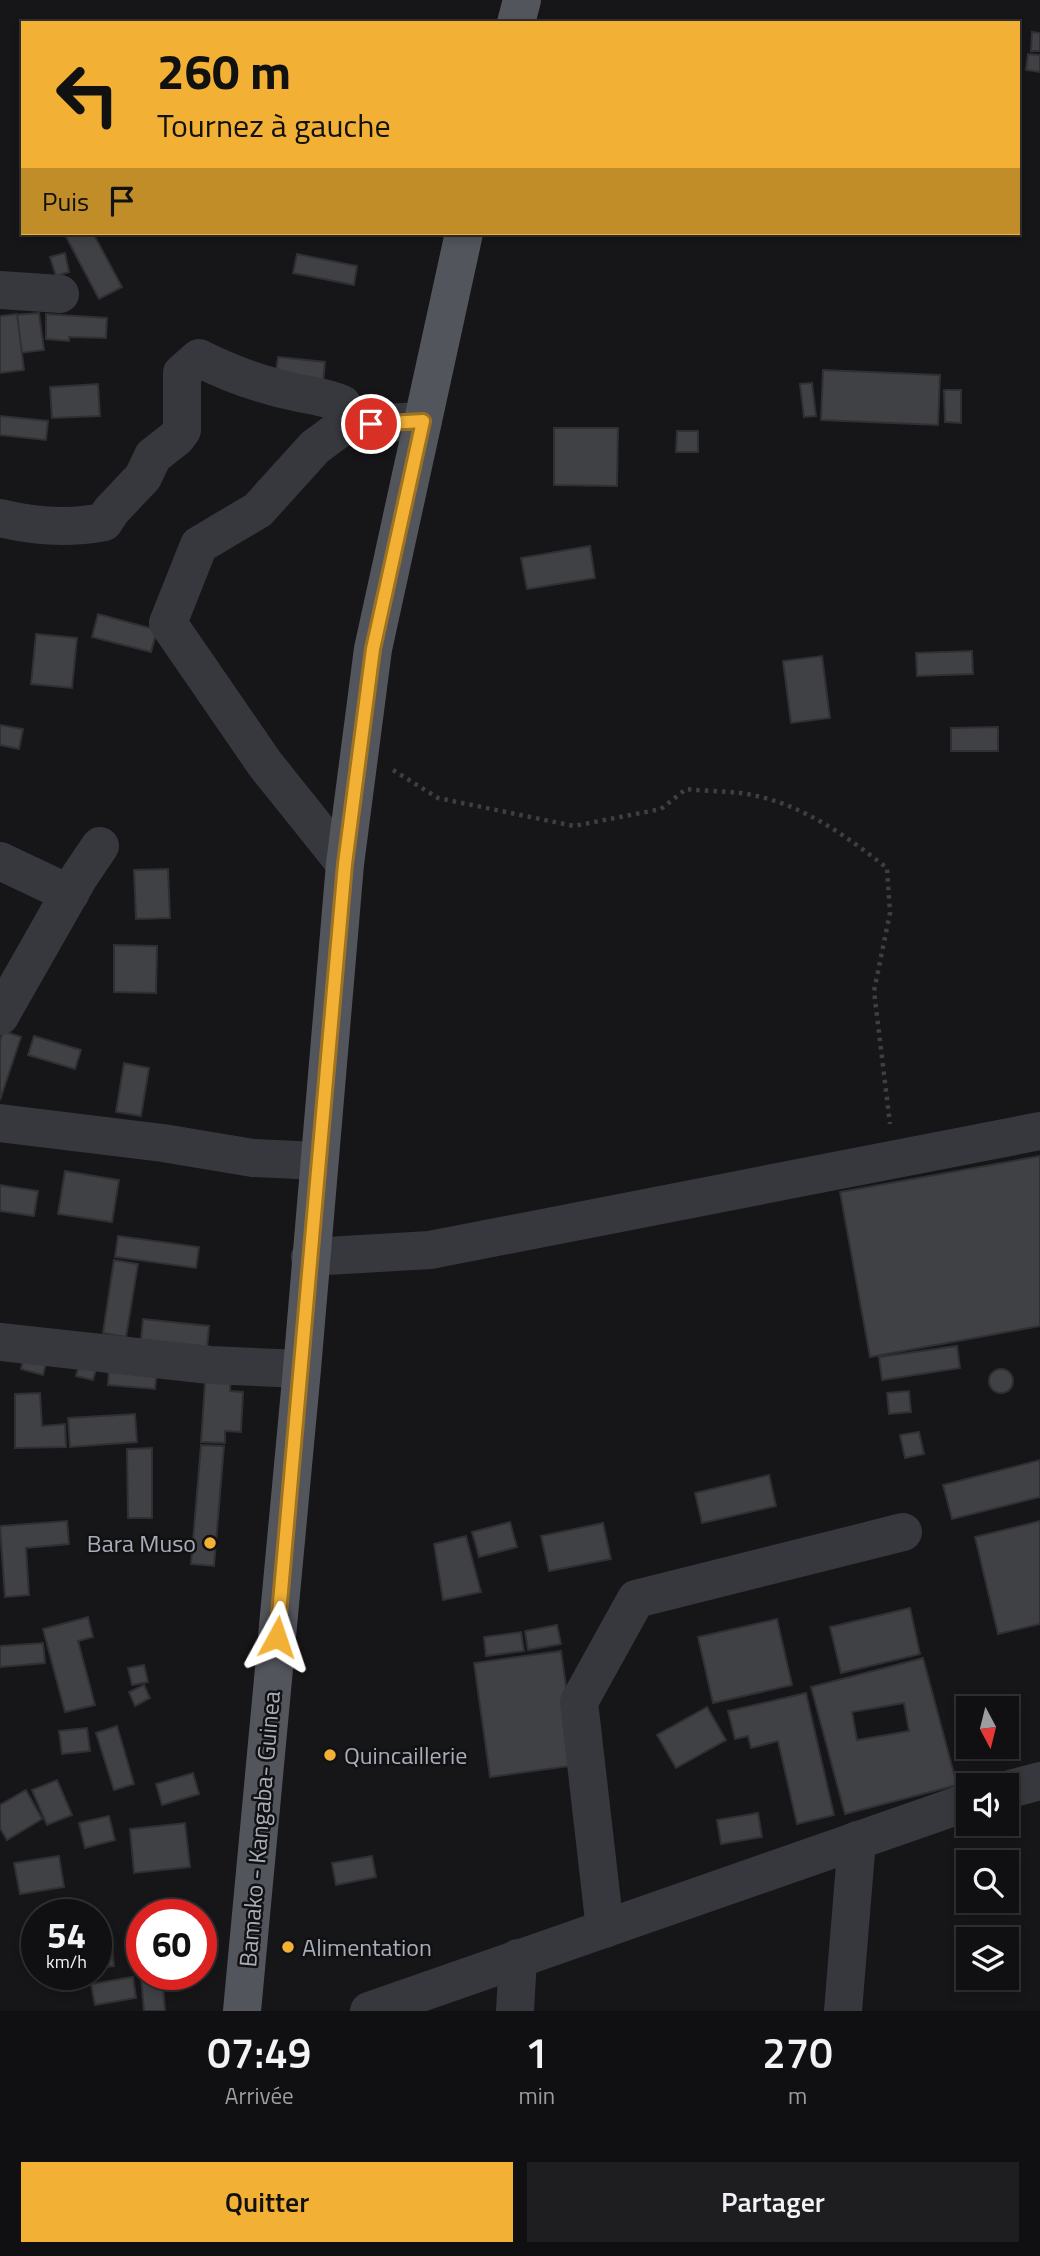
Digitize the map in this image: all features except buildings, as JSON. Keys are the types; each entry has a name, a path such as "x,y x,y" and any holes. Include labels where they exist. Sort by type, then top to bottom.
{"main road":[{"path":"517,21 522,0"},
{"name":"Bamako - Kangaba- Guinea","path":"242,2011 302,1369 345,864 373,649 464,235"}],"street":[{"path":"0,290 60,294"},
{"path":"0,518 29,525 70,528 104,522 143,477 153,456 182,430 182,373 200,358 223,370 299,393 323,396 342,404 345,425"},
{"path":"345,864 265,764 168,623 200,545 258,510 315,447 345,425 423,421"},
{"path":"0,1016 100,846"},
{"path":"0,861 70,894"},
{"path":"0,1124 163,1143 253,1158 319,1161"},
{"path":"310,1256 430,1250 1040,1131"},
{"path":"0,1342 210,1365 302,1369"},
{"path":"605,1929 579,1702 636,1599 903,1532"},
{"path":"1019,1787 1040,1781"},
{"path":"369,2011 956,1806"},
{"path":"843,2011 857,1840"},
{"path":"515,2011 518,1958"}],"path":[{"path":"360,748 438,799 574,826 661,809 686,789 742,793 788,805 845,835 887,868 891,913 874,992 894,1159"}],"place":[{"name":"Bara Muso","path":"210,1543"},
{"name":"Quincaillerie","path":"330,1755"},
{"name":"Alimentation","path":"288,1947"}],"route":[{"path":"277,1637 345,864 373,649 423,421 371,424"}]}
